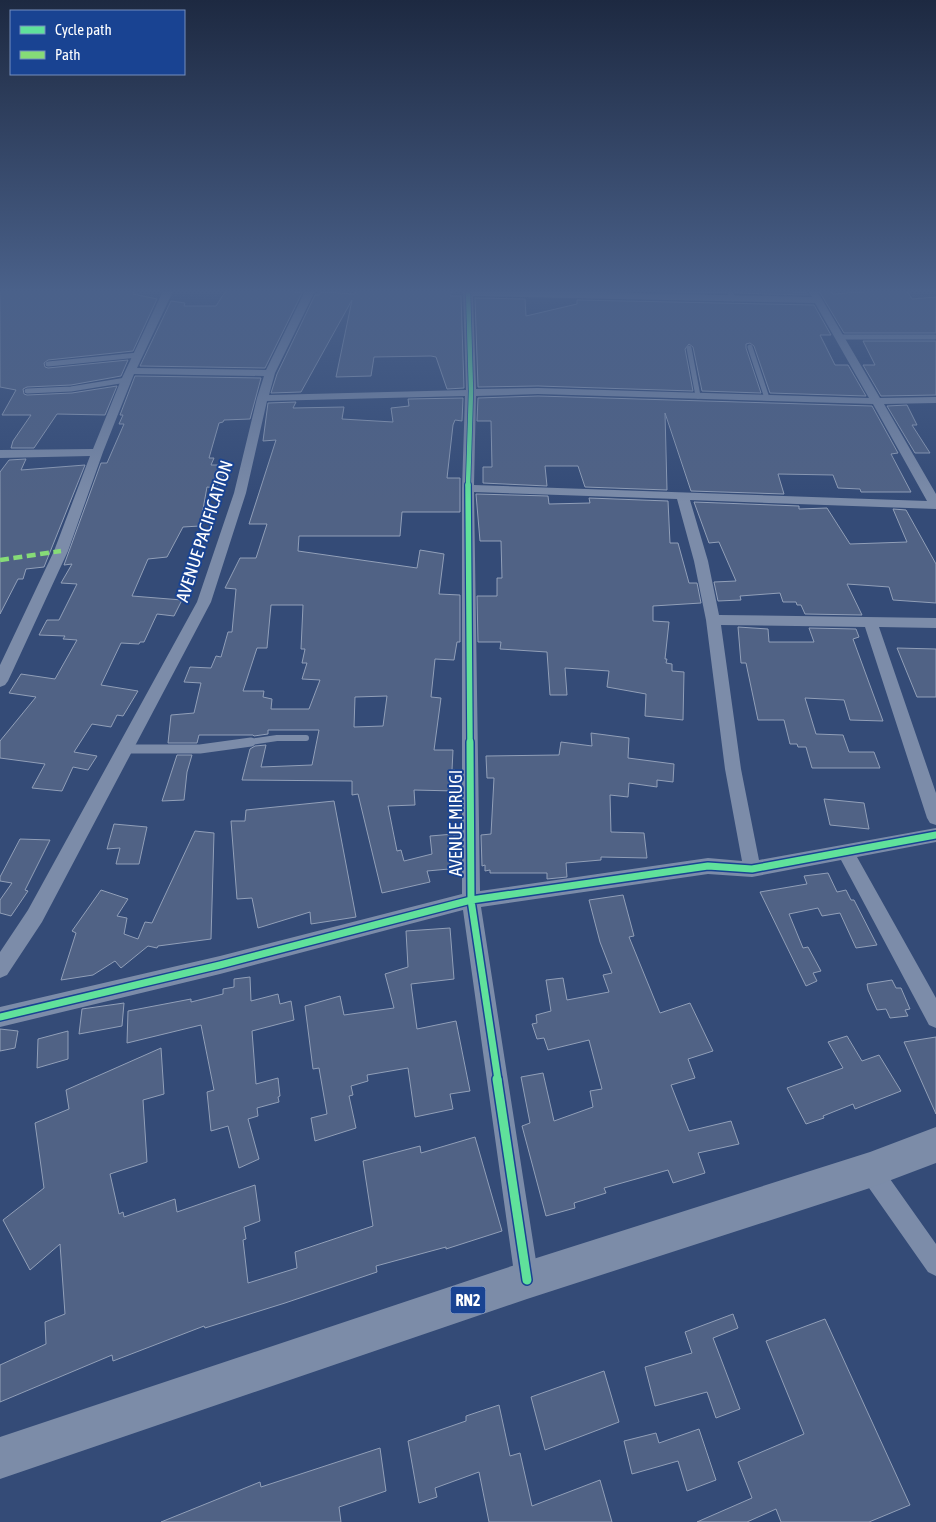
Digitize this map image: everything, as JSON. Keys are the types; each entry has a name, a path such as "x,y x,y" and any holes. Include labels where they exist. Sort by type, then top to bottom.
{"highway":[{"name":"RN2","path":"0,1458 527,1280 870,1170 936,1145"}],"street":[{"path":"0,681 61,551 97,452 136,360"},
{"name":"AVENUE PACIFICATION","path":"0,969 35,916 208,591 240,493 262,398 276,360"},
{"path":"471,360 472,391"},
{"path":"852,360 936,505"},
{"path":"128,376 270,373"},
{"path":"262,398 472,391 538,391 875,401 936,400"},
{"name":"AVENUE MIRUGI","path":"472,391 468,488 471,900 527,1280"},
{"path":"0,454 97,452"},
{"path":"468,488 936,505"},
{"path":"682,495 700,561 713,620 733,769 752,869"},
{"path":"713,620 936,623"},
{"path":"870,622 936,818"},
{"path":"0,1017 220,964 471,900 708,866 752,869 936,835"},
{"path":"846,853 936,1018"},
{"path":"870,1170 936,1264"}],"lane":[{"path":"48,364 88,360"},
{"path":"691,360 698,396"},
{"path":"754,360 767,398"},
{"path":"27,391 71,389 128,376"},
{"path":"125,748 200,749 277,738 306,738"}],"building":[{"path":"0,360 48,360 44,363 45,367 48,368 128,360 121,376 71,385 27,387 23,389 24,394 27,395 72,393 117,386 105,415 57,414 34,448 11,448 13,441 31,415 2,415 16,390 0,387"},
{"path":"143,360 269,360 265,368 140,366"},
{"path":"284,360 319,360 301,392 271,393"},
{"path":"340,360 374,360 371,376 336,377"},
{"path":"437,360 463,360 464,388 447,389"},
{"path":"477,360 687,360 693,391 538,386 478,387"},
{"path":"696,360 750,360 761,393 702,391"},
{"path":"759,360 833,360 835,365 848,365 866,396 770,393"},
{"path":"873,360 936,360 936,395 881,396 863,365 875,365"},
{"path":"135,376 261,378 250,419 224,420 219,423 209,458 214,458 211,465 231,465 216,488 207,487 200,526 183,527 167,557 148,559 132,596 182,600 174,616 157,614 144,642 139,644 121,643 101,685 138,691 123,716 117,715 111,727 92,724 74,752 97,756 88,770 73,767 62,791 32,788 45,764 0,758 0,741 36,697 9,693 21,674 55,679 77,640 63,639 65,636 39,635 47,620 59,620 77,584 61,583 72,564 64,565 101,463 107,463 124,424 119,424 123,415 120,415"},
{"path":"538,396 872,406 898,453 891,454 911,492 861,492 860,489 838,488 833,475 778,474 784,494 691,491 665,413 667,490 585,487 578,466 545,466 547,486 483,483 483,467 492,467 491,421 477,421 478,398"},
{"path":"463,398 462,421 455,420 453,425 447,478 460,478 460,512 402,512 400,536 299,536 298,551 417,568 420,550 444,554 439,594 460,595 460,642 457,642 454,660 435,659 431,697 441,698 434,750 453,750 452,770 455,770 455,791 414,790 415,805 388,806 397,851 401,850 404,861 432,854 430,836 454,834 454,836 460,836 460,868 427,871 430,882 382,893 358,794 352,795 352,781 242,780 250,749 255,746 266,745 261,767 312,765 319,730 268,730 268,734 254,736 199,735 197,743 168,743 171,715 194,713 201,683 184,682 190,667 211,668 216,656 221,657 228,632 232,632 236,589 225,588 240,558 256,558 267,524 249,524 276,440 263,441 268,403 296,402 293,408 344,407 342,419 393,422 391,408 409,406 408,399","holes":["271,605 303,605 301,649 305,649 302,663 307,663 302,679 320,680 309,709 271,709 272,699 263,697 264,691 243,691 257,648 267,648","387,696 383,726 354,727 355,697"]},
{"path":"907,405 917,425 912,425 930,453 915,453 887,406"},
{"path":"26,459 21,470 85,465 44,567 26,569 23,579 18,579 0,614 0,472 9,460"},
{"path":"476,494 548,496 549,504 590,503 589,498 668,501 670,543 678,543 689,583 697,583 701,603 653,606 653,621 669,622 666,663 672,664 672,671 684,672 683,720 645,716 646,694 607,687 609,671 565,668 567,695 550,695 547,652 500,649 501,642 478,642 477,596 497,596 497,578 502,578 501,541 480,541"},
{"path":"694,502 799,506 799,509 827,508 850,544 907,542 893,509 906,510 936,564 936,603 893,600 889,587 847,584 862,615 805,614 801,605 797,605 796,602 783,602 780,593 740,596 741,600 718,601 714,582 736,581 719,542 709,543"},
{"path":"738,627 768,629 769,642 814,642 809,628 856,629 859,637 853,639 883,721 850,720 844,700 805,698 816,734 843,735 849,752 874,752 880,768 812,768 806,747 790,744 784,720 758,720 746,663 741,663"},
{"path":"897,648 936,649 936,697 917,697"},
{"path":"591,733 629,738 628,758 674,764 673,782 657,780 657,787 629,783 628,797 610,795 611,832 644,833 647,858 601,857 601,860 566,863 567,877 547,879 547,873 490,873 490,870 485,871 485,865 482,866 481,835 491,834 494,778 487,778 486,756 559,755 561,742 592,746"},
{"path":"177,755 192,755 187,772 184,800 162,801"},
{"path":"824,799 864,803 869,829 830,825"},
{"path":"334,801 356,917 311,924 310,912 258,928 252,898 237,899 231,821 245,821 246,810"},
{"path":"114,824 147,827 139,864 116,864 120,848 107,849"},
{"path":"195,831 214,833 211,939 158,946 157,948 148,946 121,968 115,961 93,975 61,980 76,933 72,931 101,890 128,899 117,916 127,918 124,934 138,939 145,922 152,923"},
{"path":"20,839 50,840 25,890 28,891 11,916 0,913 0,900 12,883 0,881 0,877"},
{"path":"828,873 837,892 846,890 851,900 854,900 877,945 856,948 840,913 822,916 818,908 789,914 803,948 808,947 821,971 813,973 817,981 806,986 760,892 807,884 804,876"},
{"path":"623,895 634,936 629,937 660,1013 690,1003 713,1051 688,1059 695,1078 671,1085 689,1131 731,1121 739,1144 698,1153 705,1173 673,1183 668,1170 604,1188 606,1193 574,1203 575,1208 546,1216 522,1126 530,1123 521,1077 543,1073 554,1121 593,1107 590,1091 602,1089 589,1040 548,1050 544,1038 537,1039 532,1024 537,1023 536,1015 551,1011 546,980 563,978 567,1000 609,992 603,975 612,973 600,942 589,900"},
{"path":"450,928 454,979 411,984 417,1029 456,1021 470,1091 450,1094 453,1109 415,1117 408,1068 367,1075 368,1081 351,1086 353,1095 349,1096 356,1128 315,1141 311,1118 327,1114 319,1068 313,1069 305,1006 340,996 344,1015 394,1008 385,974 408,967 406,931"},
{"path":"250,977 251,1001 278,994 280,1004 291,1001 294,1020 252,1031 256,1084 278,1078 280,1096 278,1097 279,1102 257,1108 258,1116 248,1119 259,1159 239,1168 228,1126 211,1131 207,1092 214,1090 201,1025 127,1043 128,1011 191,999 191,1002 223,994 223,989 234,987 234,979"},
{"path":"892,980 896,988 901,988 910,1009 905,1010 908,1016 890,1018 886,1009 877,1010 868,990 867,984"},
{"path":"124,1003 122,1026 79,1034 82,1009"},
{"path":"0,1029 18,1031 15,1048 0,1051"},
{"path":"68,1031 68,1059 37,1068 38,1039"},
{"path":"847,1036 862,1061 879,1055 901,1091 855,1109 853,1104 823,1116 824,1118 806,1124 787,1088 843,1068 828,1042"},
{"path":"936,1037 936,1114 904,1042"},
{"path":"161,1048 164,1094 143,1100 147,1162 110,1174 119,1214 123,1212 124,1217 175,1199 177,1212 255,1185 260,1221 244,1227 246,1239 243,1240 248,1283 297,1268 295,1252 373,1226 363,1161 420,1146 421,1153 475,1137 502,1231 446,1249 446,1247 376,1266 377,1272 205,1328 204,1326 113,1361 112,1355 0,1402 0,1365 46,1344 45,1322 65,1314 60,1244 30,1270 3,1220 44,1188 35,1123 69,1109 66,1090"},
{"path":"733,1314 738,1328 713,1338 740,1409 716,1418 707,1392 655,1406 645,1367 692,1353 685,1332"},
{"path":"825,1319 910,1505 869,1522 781,1522 776,1509 747,1522 697,1522 752,1498 738,1462 804,1434 766,1341"},
{"path":"604,1371 619,1422 545,1450 531,1397"},
{"path":"499,1405 510,1456 520,1453 532,1506 600,1480 612,1522 489,1522 479,1472 435,1488 437,1497 419,1503 408,1441 466,1421 466,1416"},
{"path":"699,1429 716,1480 687,1491 678,1461 632,1474 624,1441 656,1433 659,1443"},
{"path":"380,1448 386,1491 339,1507 341,1522 161,1522 260,1482 261,1487"}],"marked path":[{"path":"0,560 61,551"}],"cycle path":[{"path":"470,360 468,488 471,900 527,1280"},
{"path":"0,1017 220,965 471,900 708,866 752,869 936,835"}]}
